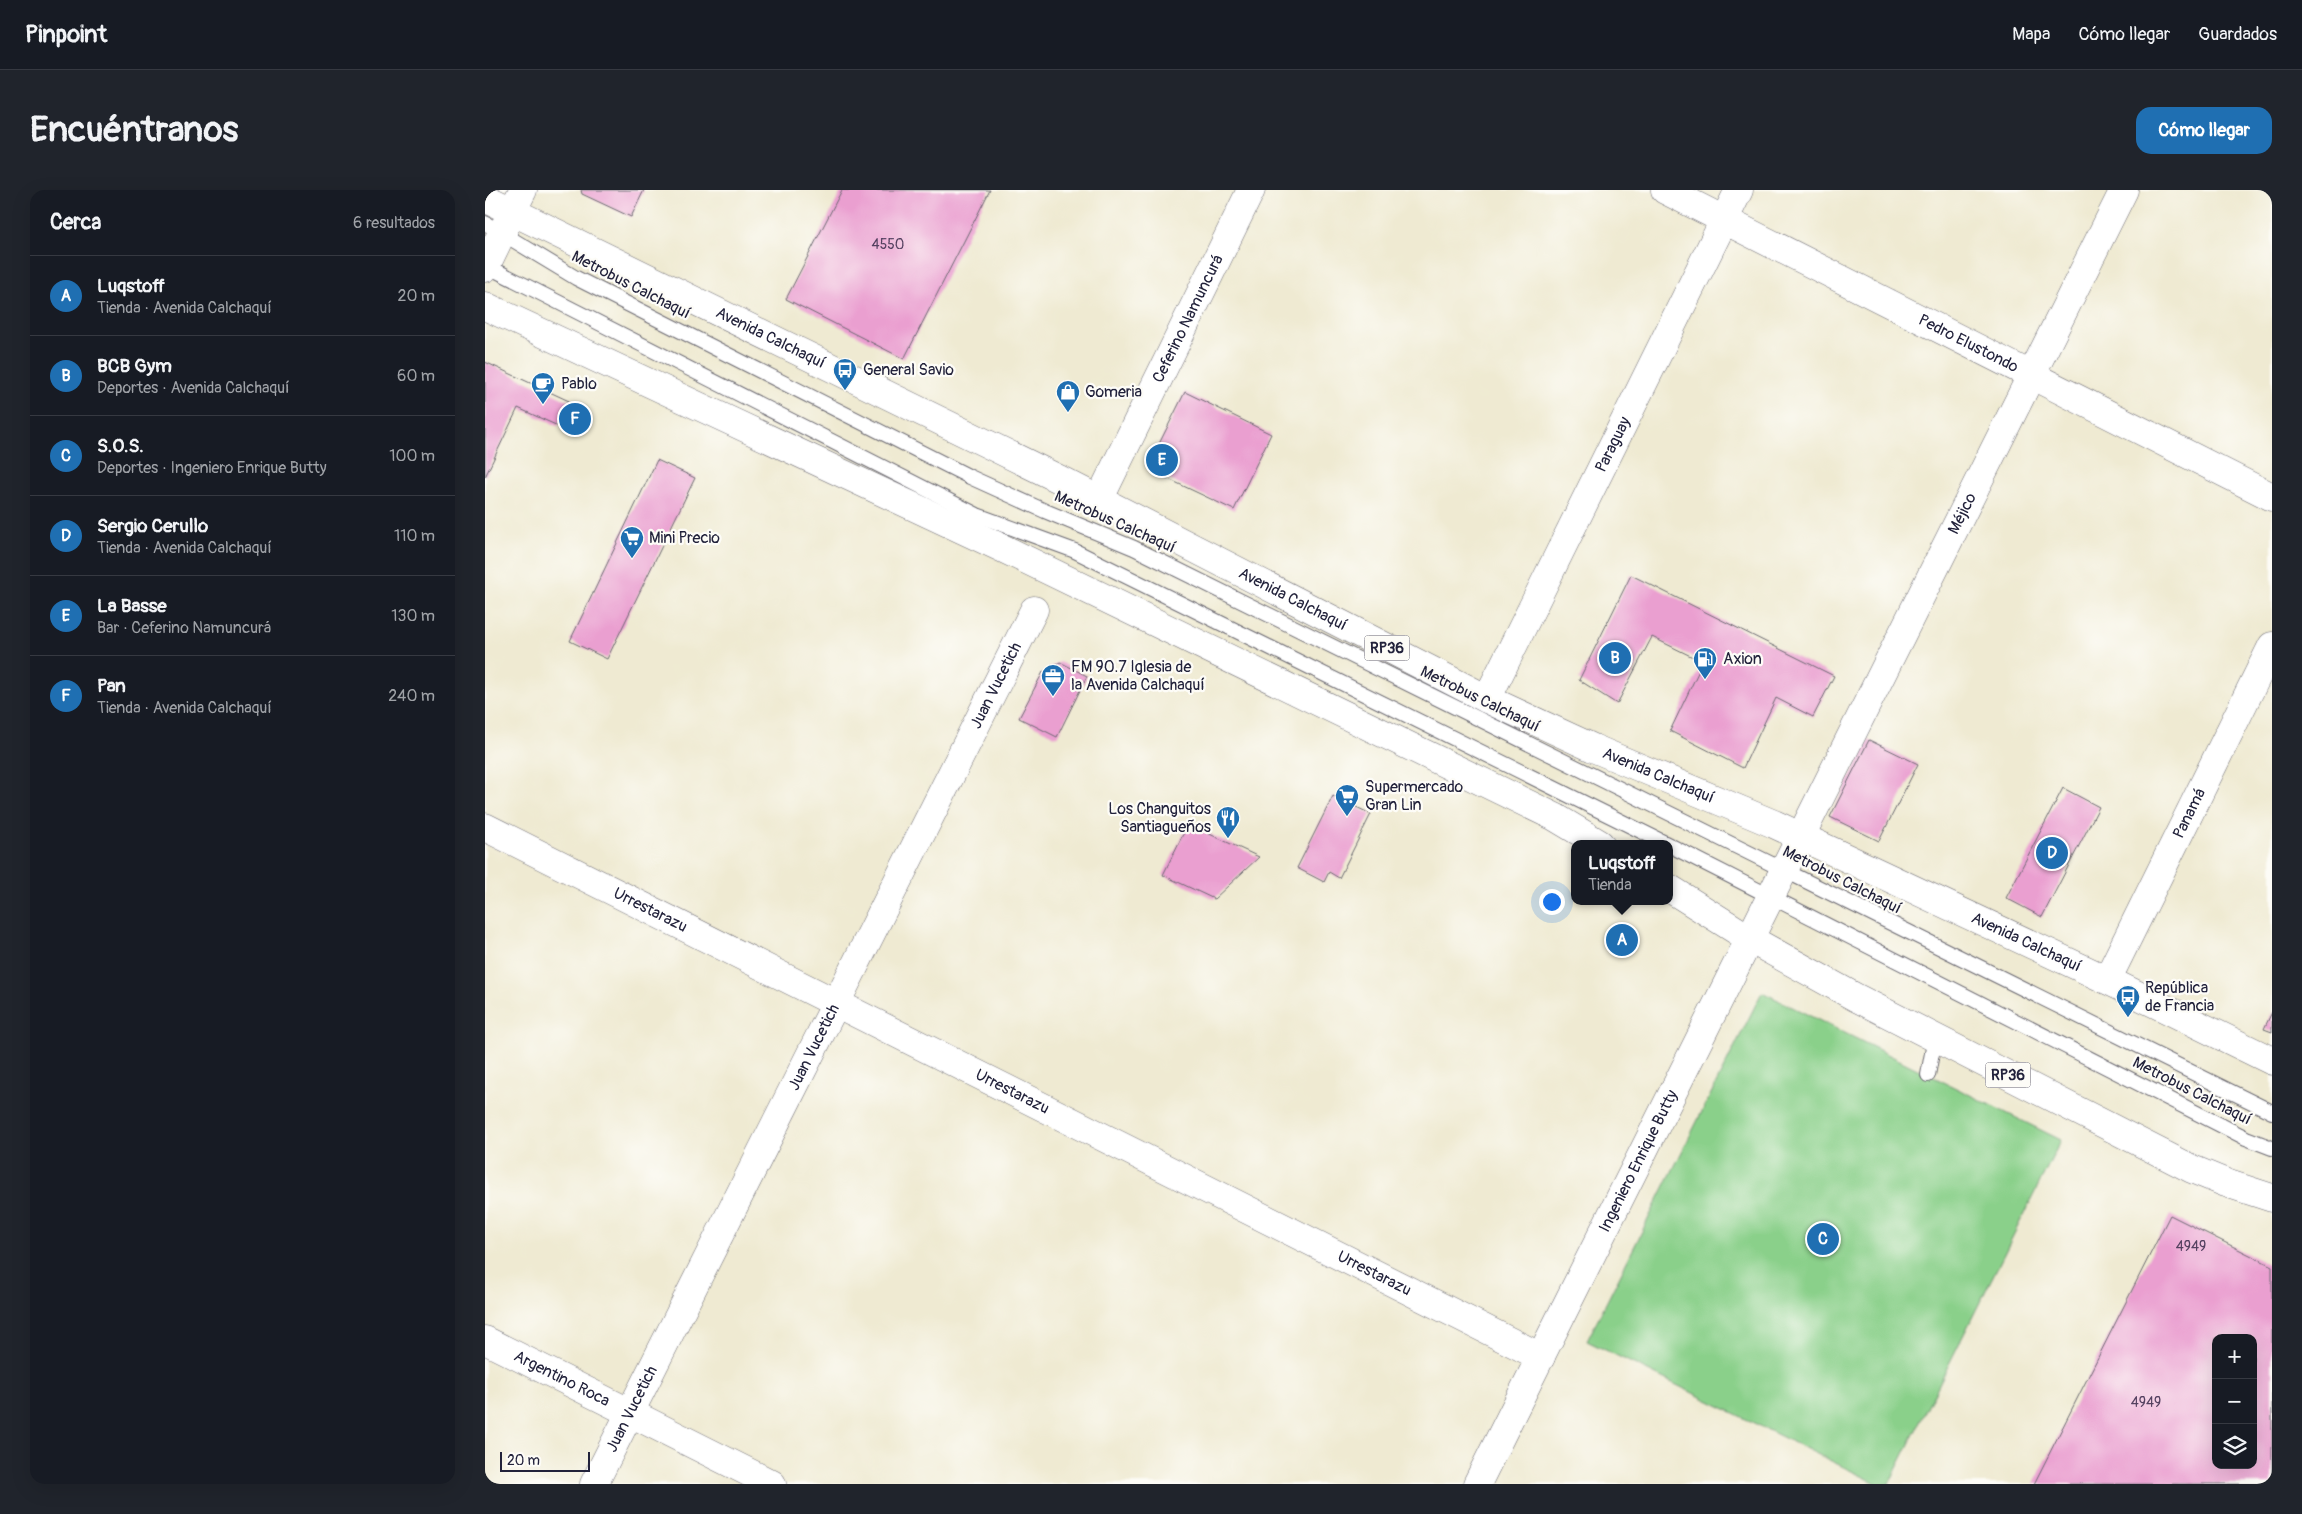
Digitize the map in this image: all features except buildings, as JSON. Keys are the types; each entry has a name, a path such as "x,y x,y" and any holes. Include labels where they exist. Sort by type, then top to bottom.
{"street":[{"name":"Ceferino Namuncurá","path":"1099,500 1251,190"},
{"name":"Pedro Elustondo","path":"1665,190 2272,497"},
{"name":"Paraguay","path":"1487,699 1739,190"},
{"name":"Méjico","path":"1801,837 2124,190"},
{"name":"Avenida Calchaquí","path":"485,198 506,215 1099,500 1487,699 1593,748 1801,837 2107,980 2272,1061"},
{"path":"485,266 506,215"},
{"path":"485,306 1020,557 1555,817 1593,840"},
{"name":"Juan Vucetich","path":"595,1484 1034,610"},
{"name":"Panamá","path":"2107,980 2272,646"},
{"name":"Urrestarazu","path":"485,827 1541,1356"},
{"name":"Ingeniero Enrique Butty","path":"1477,1484 1801,837"},
{"name":"RP36","path":"1673,891 1750,939 1855,997 2192,1169 2226,1183 2272,1198"},
{"name":"Argentino Roca","path":"485,1340 772,1484"}],"lane":[{"name":"Metrobus Calchaquí","path":"506,215 576,278 970,477 1045,511 1135,548 2272,1112"},
{"name":"Metrobus Calchaquí","path":"485,266 977,515 1075,551 1660,840"},
{"name":"Metrobus Calchaquí","path":"1673,847 2246,1138 2272,1148"},
{"path":"1928,1075 1935,1037"}],"green space":[{"path":"1762,992 2061,1140 1889,1484 1878,1484 1587,1341"}],"place":[{"name":"General Savio","path":"845,391"},
{"name":"Pablo","path":"543,405"},
{"name":"Gomeria","path":"1068,413"},
{"name":"Pan","path":"575,419"},
{"name":"La Basse","path":"1162,460"},
{"name":"Mini Precio","path":"632,559"},
{"name":"BCB Gym","path":"1615,658"},
{"name":"Axion","path":"1705,680"},
{"name":"FM 90.7 Iglesia de la Avenida Calchaquí","path":"1053,697"},
{"name":"Supermercado Gran Lin","path":"1347,817"},
{"name":"Los Changuitos Santiagueños","path":"1228,839"},
{"name":"Sergio Cerullo","path":"2052,853"},
{"name":"Luqstoff","path":"1622,940"},
{"name":"República de Francia","path":"2128,1018"},
{"name":"S.O.S.","path":"1823,1239"}]}
